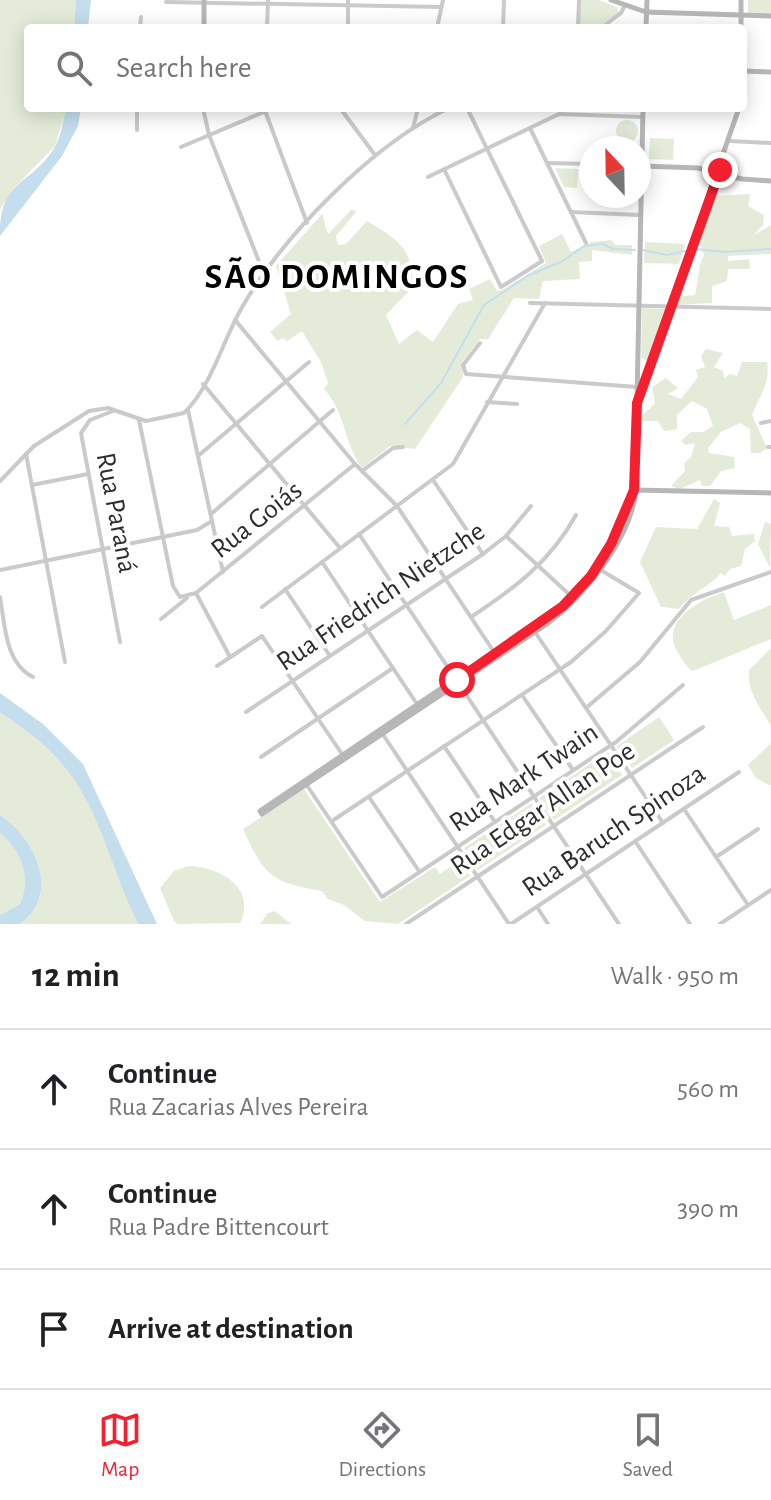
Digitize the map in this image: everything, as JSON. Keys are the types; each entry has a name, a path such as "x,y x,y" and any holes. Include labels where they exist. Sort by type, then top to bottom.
{"main road":[{"path":"611,0 646,12 771,16"},
{"path":"646,24 647,0"},
{"path":"741,0 741,24"},
{"path":"204,1 204,24"},
{"path":"747,71 771,72"},
{"path":"642,136 643,112"},
{"path":"305,783 262,814 260,811 534,631 574,599 598,569 634,490 640,387 653,359 738,112"},
{"path":"651,166 692,167 771,181"},
{"path":"639,208 640,387"},
{"path":"638,355 644,362 653,359"},
{"path":"638,367 644,364 649,369"},
{"path":"634,490 771,493"}],"street":[{"path":"422,0 422,7"},
{"path":"438,24 443,0"},
{"path":"503,24 504,0"},
{"path":"578,24 579,0"},
{"path":"166,2 441,7"},
{"path":"267,24 268,2"},
{"path":"348,3 348,24"},
{"path":"606,24 621,13 625,5"},
{"path":"140,24 141,17"},
{"path":"137,112 137,130"},
{"path":"204,112 209,135 264,274"},
{"path":"181,147 260,112"},
{"path":"265,112 307,223"},
{"path":"343,112 375,155"},
{"path":"413,128 417,112"},
{"path":"0,481 26,454 81,414 97,408 139,420 169,418 188,410 235,320 264,274 307,223 375,155 442,112"},
{"path":"444,169 501,287 542,261 469,112"},
{"path":"428,177 559,114 643,117"},
{"path":"530,128 586,243"},
{"path":"730,141 771,143"},
{"path":"547,163 579,164"},
{"path":"571,212 639,215"},
{"path":"530,303 771,309"},
{"path":"262,607 451,466 545,303"},
{"path":"235,320 355,464 397,506 497,656"},
{"path":"480,343 463,365 466,374 640,387"},
{"path":"198,456 309,362"},
{"path":"203,384 268,465 341,548"},
{"path":"487,402 517,404"},
{"path":"188,410 223,572"},
{"path":"211,514 333,410"},
{"name":"Rua Paraná","path":"115,411 96,416 81,430 120,642"},
{"path":"139,420 163,537"},
{"path":"761,423 770,420"},
{"path":"362,471 393,448 403,447"},
{"path":"26,454 65,662"},
{"name":"Rua Goiás","path":"163,537 177,596 196,593 305,508 355,464"},
{"path":"32,485 88,474"},
{"path":"433,480 483,554"},
{"name":"Rua Friedrich Nietzche","path":"246,712 483,554 506,536 531,506"},
{"path":"471,617 540,567 576,515"},
{"path":"0,570 163,537 201,528 212,521"},
{"path":"359,534 619,924"},
{"path":"506,536 574,599"},
{"path":"322,562 420,707"},
{"path":"305,783 331,822 560,669 606,631 639,593 598,569"},
{"path":"586,708 640,662 691,600 771,572"},
{"path":"285,589 330,656"},
{"path":"196,593 230,657"},
{"path":"161,619 188,596"},
{"path":"0,597 10,648 18,668 33,677"},
{"path":"534,631 663,823"},
{"path":"217,666 262,636 344,757"},
{"path":"261,757 393,668"},
{"name":"Rua Mark Twain","path":"331,822 382,897 611,745 683,685"},
{"path":"522,695 573,770"},
{"name":"Rua Edgar Allan Poe","path":"406,924 703,727"},
{"path":"381,732 510,924"},
{"path":"444,746 495,822"},
{"name":"Rua Baruch Spinoza","path":"510,924 739,772"},
{"path":"369,797 420,872"},
{"path":"684,809 748,905"},
{"path":"716,857 758,829"},
{"path":"635,841 690,924"},
{"path":"720,924 771,890"},
{"path":"537,907 548,924"}],"green space":[{"path":"0,0 76,0 74,24 24,24 24,112 65,112 55,146 12,190 0,210"},
{"path":"580,0 598,0 617,7 619,13 603,24 580,24"},
{"path":"748,0 771,0 771,15 748,15"},
{"path":"623,121 631,121 637,127 636,136 617,135 617,127"},
{"path":"651,138 674,139 673,160 651,159"},
{"path":"555,168 578,169 577,188 564,187"},
{"path":"750,194 748,206 764,215 763,225 754,235 771,225 771,254 728,256 728,261 749,259 750,269 728,269 727,281 712,286 712,303 674,305 675,297 695,295 704,255 700,243 713,196"},
{"path":"352,209 356,212 336,236 338,245 346,244 367,221 395,240 407,254 412,288 386,315 399,344 417,330 433,342 458,304 473,300 469,289 490,279 497,291 502,290 546,263 539,246 562,234 571,252 591,242 612,240 615,245 632,245 632,255 592,250 592,261 579,262 580,279 543,281 539,299 514,298 488,339 480,339 462,362 463,377 415,449 390,446 362,468 337,408 324,389 328,383 321,362 302,331 287,341 283,338 278,341 270,332 291,314 276,266 322,214 328,234"},
{"path":"645,242 685,244 679,264 644,263"},
{"path":"642,308 666,309 645,360 641,358"},
{"path":"706,349 723,353 714,367 723,371 724,378 730,374 737,376 742,362 767,362 766,384 752,415 767,448 760,453 751,453 750,429 740,423 721,432 708,448 709,453 734,457 735,468 721,471 710,486 702,486 700,480 679,489 671,486 685,471 684,463 691,457 695,443 686,445 681,441 691,432 703,432 713,426 707,409 692,401 677,415 677,429 664,431 658,421 642,421 642,415 655,404 652,387 666,378 678,388 668,394 681,399 698,377 696,370 705,367 701,356"},
{"path":"714,499 720,503 714,526 729,527 732,536 754,534 755,541 745,549 741,566 730,569 725,576 721,573 679,609 661,607 640,562 656,527 697,529"},
{"path":"765,522 771,524 770,568 758,544"},
{"path":"724,592 734,620 771,605 771,639 693,671 677,651 673,640 674,630 678,621 694,606"},
{"path":"771,648 771,726 755,699 749,670"},
{"path":"0,713 32,735 75,780 101,831 138,924 20,924 33,912 40,898 41,882 33,852 13,825 0,815"},
{"path":"659,717 674,740 632,768 617,746"},
{"path":"771,743 769,785 756,778 748,765"},
{"path":"608,752 622,775 554,820 539,798"},
{"path":"304,789 380,902 435,867 440,874 460,860 470,876 398,924 365,921 344,905 328,899 322,891 281,880 264,867 243,829"},
{"path":"532,803 546,825 478,870 464,848"},
{"path":"0,833 19,856 25,884 20,904 0,915"},
{"path":"189,866 212,870 232,881 243,899 240,923 178,924 174,921 160,888 174,871"},
{"path":"275,911 291,924 260,924 268,913"}],"water":[{"path":"76,0 91,0 88,24 74,24"},
{"path":"65,112 80,112 78,126 62,156 0,236 1,217 10,194 43,162 60,135"},
{"path":"0,693 43,724 83,764 157,924 138,924 101,832 75,781 57,758 32,735 0,713"},
{"path":"0,815 24,838 39,867 40,898 33,912 20,924 0,924 0,915 20,904 25,884 19,856 0,833"}],"waterway":[{"path":"405,424 441,383 484,305 529,275 561,262 584,246 603,244 613,249 635,250"},
{"path":"643,250 667,255 695,249 725,252 771,249"}],"district":[{"name":"SÃO DOMINGOS","path":"337,277"}],"route":[{"path":"457,680 549,619 591,576 611,544 634,490 637,403 720,170"}]}
